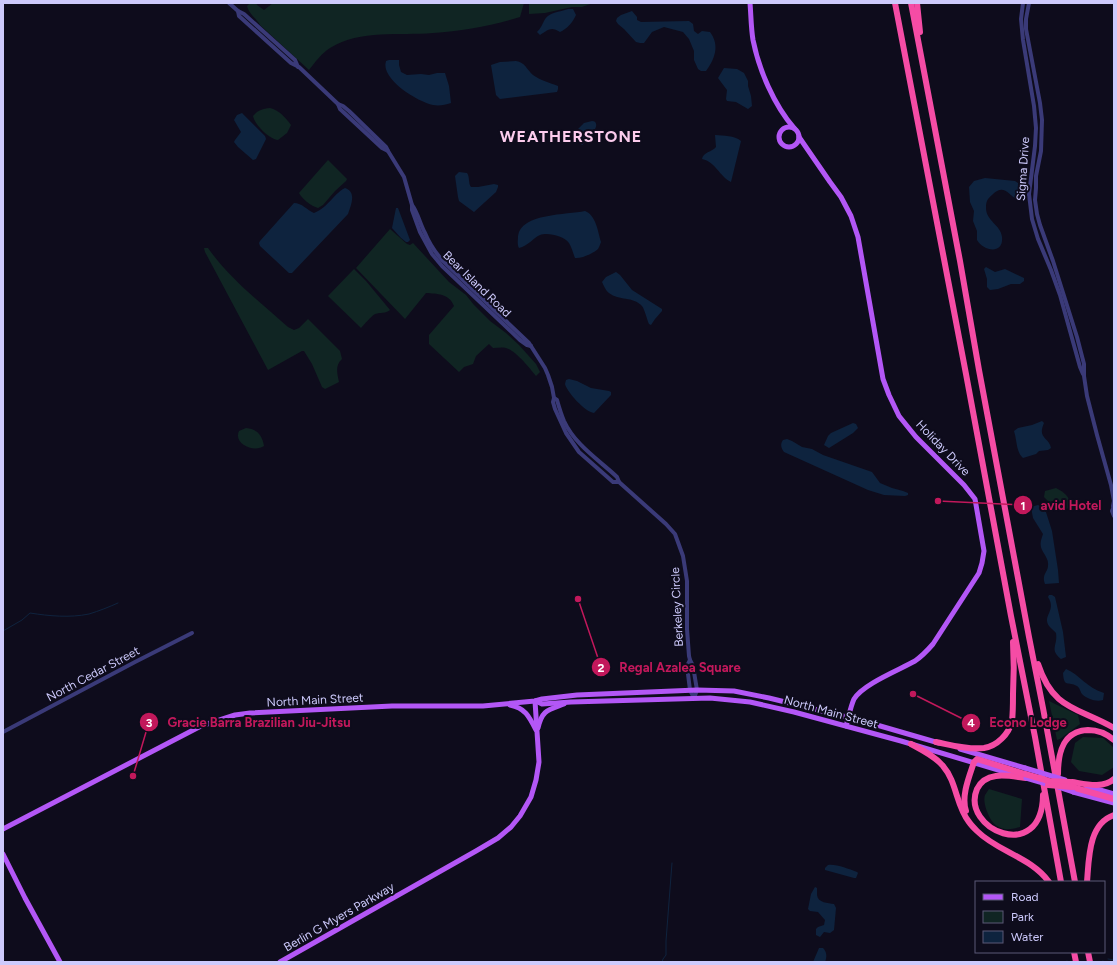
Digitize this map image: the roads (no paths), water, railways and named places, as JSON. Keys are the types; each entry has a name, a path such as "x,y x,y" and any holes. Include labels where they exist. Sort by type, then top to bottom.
{"highway":[{"path":"895,3 1041,769 1061,881"},
{"path":"911,3 1029,637 1044,708 1075,881"},
{"path":"917,3 920,48"},
{"path":"936,742 963,747 986,747 1001,739 1008,729 1012,722 1014,663 1011,616"},
{"path":"1029,637 1041,674 1054,694 1066,705 1114,728"},
{"path":"1058,791 1058,766 1060,756 1065,742 1070,736 1082,731 1091,730 1100,732 1114,740"},
{"path":"911,744 938,760 944,767 954,784 968,821 978,832 1037,869 1048,881"},
{"path":"978,832 969,818 965,807 964,798 974,762 977,760 1114,799"},
{"path":"1025,773 1011,776 996,775 986,779 979,785 975,794 977,812 989,827 998,832 1007,834 1024,833 1031,829 1039,817 1042,807 1043,796 1041,769"},
{"path":"1048,784 1072,786 1092,785 1104,784 1111,782 1114,779"},
{"path":"1087,881 1092,839 1097,828 1102,822 1114,815"}],"main road":[{"path":"750,3 751,25 756,52 764,75 782,112 797,130 799,137 798,143 792,147"},
{"path":"782,112 784,124 779,137 781,143 786,147 800,147 810,153"},
{"path":"781,130 787,127 794,128"},
{"name":"Holiday Drive","path":"799,137 841,197 851,216 858,237 883,379 889,395 899,416 916,437 964,485 975,499 984,551 979,574 933,644 915,661 865,688 855,698 846,726"},
{"name":"North Main Street","path":"3,829 192,730 234,715 392,706 483,706 577,695 690,690 734,691 849,717 936,742 1025,773 1048,784"},
{"name":"North Main Street","path":"535,701 542,704 694,698 726,699 750,702 794,712 974,762"},
{"name":"Berlin G Myers Parkway","path":"280,962 476,851 498,838 511,827 520,816 531,797 536,780 539,762 535,701"},
{"path":"537,732 543,714 549,709 571,702"},
{"path":"504,704 516,706 524,711 530,718 537,732"},
{"path":"1072,786 1114,794"},
{"path":"1072,786 1114,803"},
{"path":"3,854 60,962"}],"street":[{"name":"Bear Island Road","path":"229,3 244,14 295,60 298,68 338,104 340,109 382,148 388,151 404,177 412,205 416,210 425,234 433,249 442,260 529,343 545,368 552,387 555,409 566,433 579,452 598,469"},
{"name":"Sigma Drive","path":"1023,3 1021,19 1022,40 1034,106 1036,128 1036,146 1030,194 1032,218 1038,239 1053,269"},
{"name":"Sigma Drive","path":"1029,3 1026,29 1042,120 1041,151 1036,200 1037,214 1053,269 1077,337 1084,364 1084,376 1092,415 1111,485 1114,501 1112,511 1114,516"},
{"path":"1032,169 1038,170"},
{"name":"Bear Island Road","path":"554,398 570,431 581,445 603,464"},
{"name":"Berkeley Circle","path":"603,464 617,477 619,482 666,524 674,534 679,545 683,556 687,581 687,629 690,660 693,666 697,690"},
{"name":"Berkeley Circle","path":"598,469 613,482 619,482"},
{"name":"Sigma Drive","path":"1111,485 1114,492"},
{"name":"North Cedar Street","path":"3,732 135,662 192,634"},
{"name":"Berkeley Circle","path":"690,660 687,666 690,690 694,698"},
{"path":"694,698 697,690"}],"water":[{"path":"568,9 573,9 576,15 565,29 560,32 550,29 540,35 537,32 548,16"},
{"path":"632,11 637,17 637,20 641,22 689,21 693,24 694,31 698,34 702,31 710,32 716,47 712,62 706,71 701,71 698,69 694,60 694,51 689,39 683,32 664,27 652,32 644,43 636,42 616,21 621,15"},
{"path":"399,60 401,72 407,75 445,73 449,86 451,103 433,105 410,95 394,82 389,75 386,68 386,61"},
{"path":"516,61 524,65 536,77 558,86 557,92 500,99 496,95 491,65 500,62"},
{"path":"724,68 737,69 744,73 748,81 751,96 752,106 748,109 736,102 727,101 727,90 718,78"},
{"path":"242,113 265,136 266,139 256,159 253,160 234,142 241,132 234,120 237,115"},
{"path":"592,121 596,123 596,128 587,133 586,141 582,145 580,143 578,129 584,123"},
{"path":"715,135 732,137 741,141 731,182 711,163 702,159 706,153 716,147"},
{"path":"459,172 467,173 471,187 494,184 498,185 496,192 474,212 459,201 455,176"},
{"path":"985,178 1015,181 1019,184 1018,200 1006,191 1000,190 992,195 987,201 986,206 988,216 999,229 1002,237 1002,243 997,249 988,249 980,244 977,240 977,231 973,221 974,211 970,202 969,187 974,181"},
{"path":"345,188 351,192 352,196 352,203 348,214 292,273 289,273 260,246 260,241 294,203 302,205 314,213 323,208"},
{"path":"396,208 398,208 410,240 408,242 401,238 392,228"},
{"path":"585,211 592,216 598,229 601,242 598,249 594,252 584,257 575,258 567,241 551,234 540,235 525,246 519,248 518,236 521,228 527,223 546,216"},
{"path":"986,267 995,272 1005,269 1024,278 1024,281 1020,284 1011,284 998,289 990,290 987,287 987,279 984,269"},
{"path":"616,272 632,290 662,309 651,325 649,324 642,306 634,301 617,297 606,290 602,282 606,277"},
{"path":"569,379 591,388 609,391 611,392 611,395 594,413 590,412 577,401 566,388 566,380"},
{"path":"1042,421 1044,423 1042,428 1043,435 1050,444 1051,448 1048,450 1039,451 1036,454 1023,458 1018,449 1014,431 1018,428"},
{"path":"853,423 856,424 858,428 853,433 829,448 824,445 831,433"},
{"path":"787,439 802,447 812,449 823,455 872,472 880,483 908,493 908,495 884,495 868,490 784,452 781,443 783,440"},
{"path":"1038,505 1045,509 1052,531 1059,583 1045,584 1044,575 1048,563 1041,547 1043,534 1033,518 1031,507"},
{"path":"1049,595 1055,597 1063,632 1066,657 1061,659 1055,653 1056,633 1047,622 1051,606 1048,597"},
{"path":"1066,669 1088,685 1104,693 1103,700 1097,701 1089,699 1082,694 1077,686 1065,682 1063,673"},
{"path":"828,865 839,866 858,873 856,878 854,878 825,870"},
{"path":"815,887 817,888 819,900 834,904 836,908 834,930 830,933 824,932 820,937 816,935 816,929 824,925 825,920 818,912 810,911 808,909 811,894"},
{"path":"819,948 823,948 826,953 825,962 813,962"}],"waterway":[{"path":"3,631 22,620 30,613 74,616 96,612 118,603"},
{"path":"662,962 666,955 672,863"},
{"path":"1108,959 1114,960"}],"place":[{"name":"avid Hotel","path":"938,501"},
{"name":"Regal Azalea Square","path":"578,599"},
{"name":"Econo Lodge","path":"913,694"},
{"name":"Gracie Barra Brazilian Jiu-Jitsu","path":"133,776"}],"district":[{"name":"WEATHERSTONE","path":"571,136"}]}
